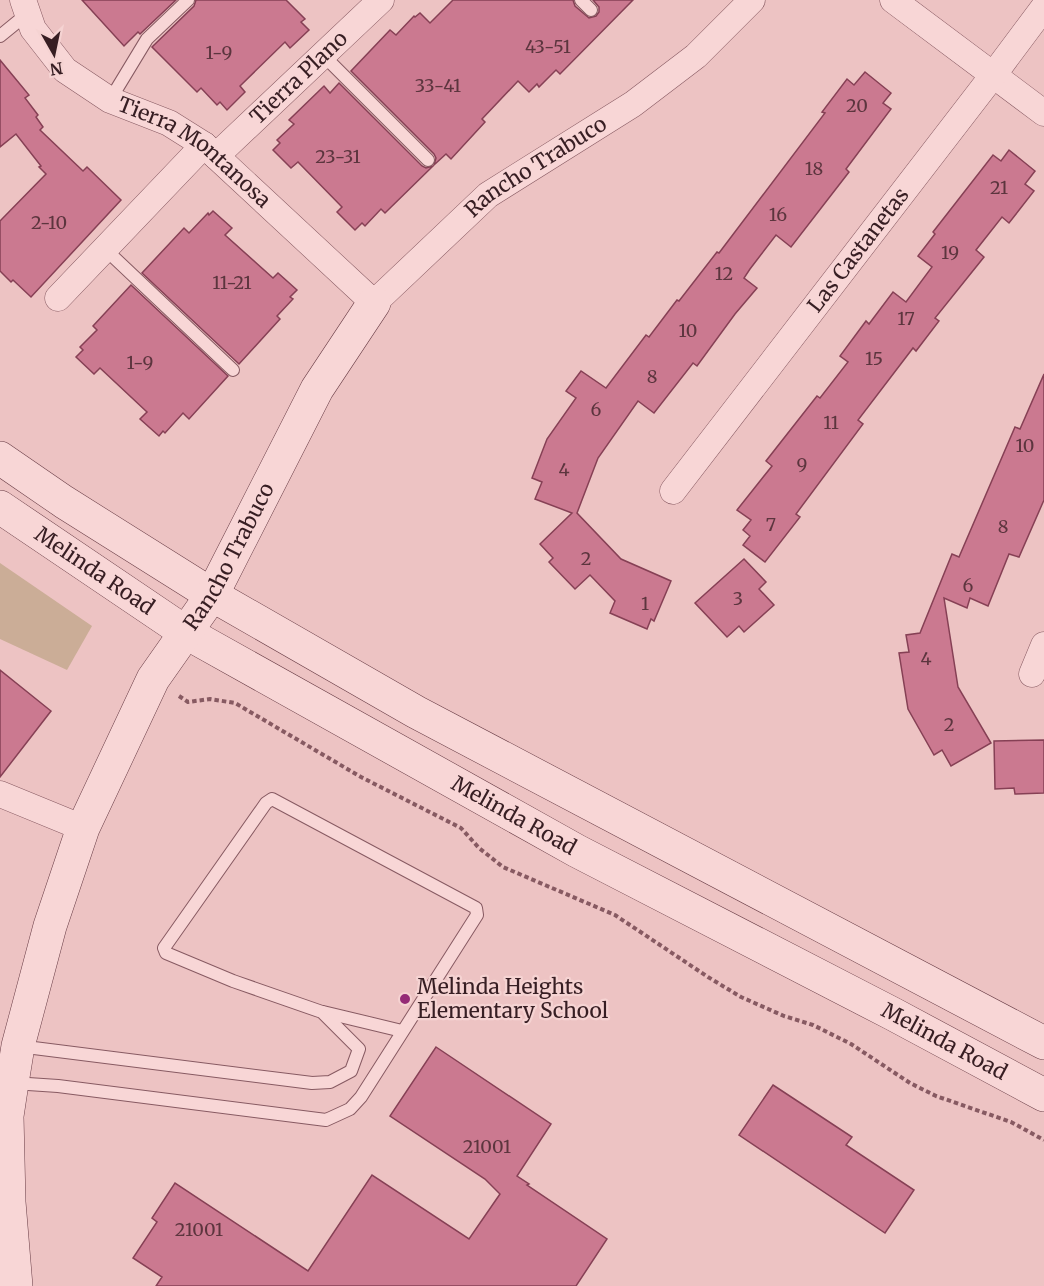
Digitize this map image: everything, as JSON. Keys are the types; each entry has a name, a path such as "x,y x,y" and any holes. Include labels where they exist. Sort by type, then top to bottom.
{"main road":[{"name":"Rancho Trabuco","path":"16,1286 9,1202 6,1083 9,1046 83,828 153,680 212,595 317,389 374,303"},
{"name":"Melinda Road","path":"0,458 64,502 212,595 416,712 1044,1043"},
{"name":"Melinda Road","path":"0,507 185,632 577,851 893,1014 1044,1095"}],"street":[{"name":"Tierra Plano","path":"58,298 105,249 210,151 322,55 381,0"},
{"name":"Rancho Trabuco","path":"374,303 488,195 633,105 696,56 752,0"},
{"path":"893,0 1044,112"},
{"name":"Tierra Montanosa","path":"25,7 33,29 65,70 110,100 170,123 210,151 374,303"},
{"name":"Las Castanetas","path":"673,491 1044,7"},
{"path":"1032,674 1044,645"},
{"path":"0,794 83,828"}],"lane":[{"path":"110,100 147,39 188,0"},
{"path":"581,0 591,10"},
{"path":"0,36 25,7"},
{"path":"322,55 428,160"},
{"path":"105,249 233,370"},
{"path":"6,1083 58,1086 326,1119 350,1109 373,1082 402,1031 477,915 476,908 272,799 266,803 164,948 166,953 233,981 322,1012 402,1031"},
{"path":"9,1046 312,1083 330,1082 351,1071 359,1049 322,1012"}],"path":[{"path":"153,680 188,702 210,699 235,703 361,777 461,828 479,848 503,867 615,915 741,997 784,1016 813,1025 851,1044 909,1083 936,1096 1011,1122 1044,1140"}],"shaded area":[{"path":"0,563 92,626 67,670 0,639"}],"building":[{"path":"82,0 176,0 124,46"},
{"path":"196,0 286,0 305,19 301,22 309,30 290,48 285,42 240,86 245,92 227,110 220,102 217,105 201,88 197,92 152,47 194,6"},
{"path":"453,0 573,0 575,6 589,18 596,16 599,12 599,7 593,0 633,0 560,74 556,70 539,87 537,84 529,92 518,81 482,119 485,122 451,159 446,154 434,165 436,158 434,154 351,71 390,30 396,35 414,16 420,13 430,23"},
{"path":"0,60 29,95 25,98 38,115 36,117 43,127 40,130 83,171 87,167 121,200 31,297 0,271 0,221 46,174 16,134 0,147"},
{"path":"865,72 891,93 883,103 891,109 846,169 849,172 791,247 776,235 744,278 757,288 697,366 693,363 654,413 638,401 598,458 577,513 621,559 671,581 654,621 651,619 647,629 610,613 615,601 590,575 575,589 549,562 553,558 540,544 572,513 535,499 542,482 532,478 547,439 576,398 566,391 581,371 606,388 646,335 649,337 717,252 719,253 825,113 822,112 847,79 854,85"},
{"path":"339,83 422,166 426,168 433,166 385,213 381,209 365,226 362,223 355,230 337,212 342,207 298,162 291,168 273,150 280,143 277,140 294,124 289,120 324,86 330,93"},
{"path":"1009,150 1035,171 1025,184 1034,191 1009,223 1002,217 976,250 984,257 935,318 939,321 916,351 913,348 858,420 863,424 796,514 800,517 765,562 743,545 750,536 743,530 751,520 737,510 772,466 766,461 817,396 820,398 848,362 840,356 866,321 869,324 893,292 906,302 932,267 918,256 935,234 933,232 993,155 1001,161"},
{"path":"213,211 232,228 225,235 273,278 278,273 297,290 290,297 293,299 277,316 280,319 239,364 142,273 184,228 189,233 208,213 209,215"},
{"path":"131,285 228,376 189,419 183,413 165,433 163,431 159,436 140,419 147,412 100,368 94,374 76,357 83,350 80,347 97,330 93,326"},
{"path":"1044,374 1044,500 1019,557 1009,554 988,606 970,598 967,608 944,598 958,687 991,743 951,766 942,750 934,755 908,709 899,653 909,652 906,635 920,633 952,554 959,557 1015,427 1020,429"},
{"path":"744,559 766,582 759,589 774,605 744,632 739,626 727,637 695,603"},
{"path":"0,670 51,711 0,777"},
{"path":"1044,740 1044,793 1015,794 1014,788 995,789 994,741"},
{"path":"436,1047 551,1124 517,1176 607,1239 576,1286 156,1286 162,1277 133,1258 157,1222 152,1218 175,1183 308,1271 372,1175 469,1239 500,1194 485,1179 390,1116"},
{"path":"773,1085 852,1137 846,1145 914,1190 885,1233 739,1135"}],"place":[{"name":"Melinda Heights Elementary School","path":"405,999"}]}
